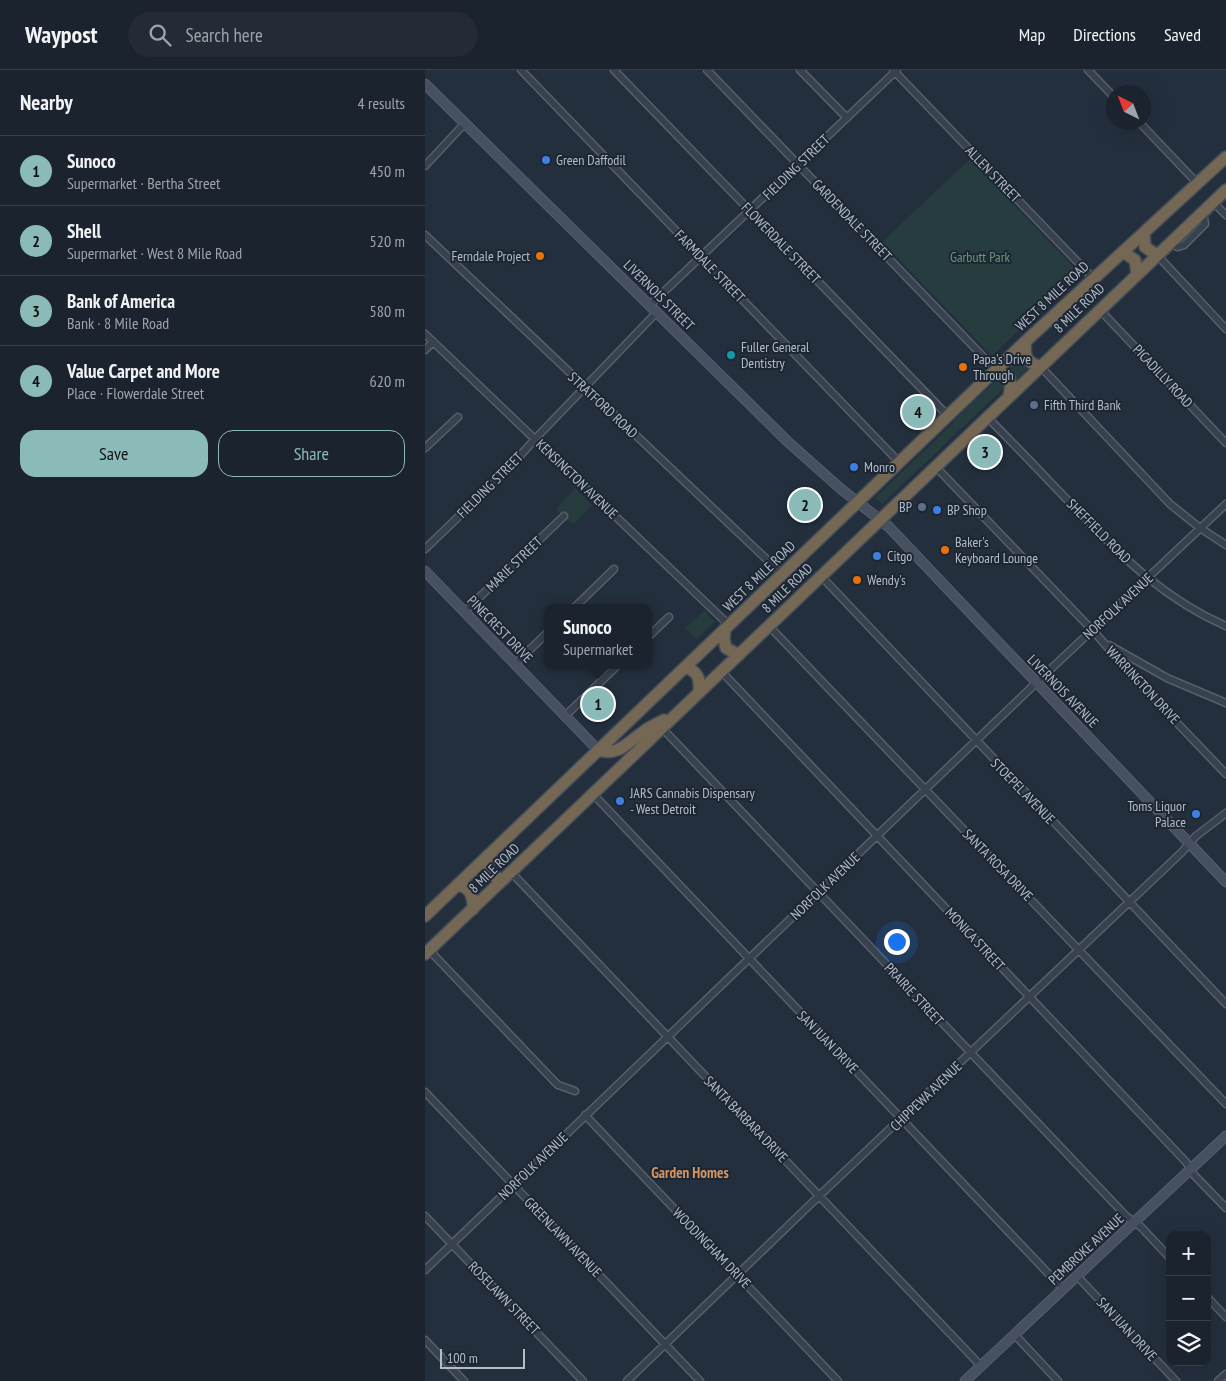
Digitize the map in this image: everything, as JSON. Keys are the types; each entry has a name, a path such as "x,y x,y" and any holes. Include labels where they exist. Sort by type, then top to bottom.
{"highway":[{"name":"WEST 8 MILE ROAD","path":"425,916 1093,278 1226,157"},
{"name":"8 MILE ROAD","path":"427,952 1226,190"},
{"path":"1144,232 1145,246 1157,256"},
{"path":"1123,252 1135,260 1137,274"},
{"path":"1027,341 1025,351 1027,360 1033,365 1040,366"},
{"path":"996,370 1009,377 1011,385 1009,396"},
{"path":"727,627 726,648 739,655"},
{"path":"685,667 693,670 698,675 700,682 699,692"},
{"path":"598,750 606,752 620,750 642,732 681,709"},
{"path":"487,856 491,873 507,876"},
{"path":"457,886 464,886 470,891 473,899 473,909"}],"street":[{"name":"FARMDALE STREET","path":"521,70 899,462"},
{"name":"FLOWERDALE STREET","path":"614,70 948,416"},
{"name":"GARDENDALE STREET","path":"707,70 996,370"},
{"path":"800,70 847,118"},
{"path":"1088,70 1106,89"},
{"name":"FIELDING STREET","path":"650,305 895,71"},
{"name":"ALLEN STREET","path":"895,71 1093,278"},
{"name":"LIVERNOIS STREET","path":"425,84 787,441 879,520"},
{"path":"425,166 465,123"},
{"path":"1147,130 1198,184"},
{"path":"1213,202 1226,215"},
{"name":"STRATFORD ROAD","path":"425,235 782,574"},
{"path":"1157,256 1222,320 1226,329"},
{"name":"PICADILLY ROAD","path":"1099,310 1226,443"},
{"name":"FIELDING STREET","path":"425,549 508,470 535,439 657,312"},
{"name":"KENSINGTON AVENUE","path":"425,334 727,627"},
{"path":"425,350 433,342"},
{"path":"1040,366 1171,504 1200,528 1226,545"},
{"path":"425,448 458,417"},
{"name":"SHEFFIELD ROAD","path":"987,417 1104,538 1147,579 1183,604 1226,626"},
{"name":"WARRINGTON DRIVE","path":"935,466 1103,641 1135,679 1226,774"},
{"name":"NORFOLK AVENUE","path":"425,1270 1037,682 1226,504"},
{"name":"MARIE STREET","path":"464,612 563,516"},
{"name":"LIVERNOIS AVENUE","path":"879,520 889,527 1226,882"},
{"path":"577,604 614,569"},
{"name":"PINECREST DRIVE","path":"425,571 598,750"},
{"name":"STOEPEL AVENUE","path":"821,576 1226,1004"},
{"path":"652,633 669,616"},
{"name":"SANTA ROSA DRIVE","path":"769,626 1226,1104"},
{"path":"515,664 544,636"},
{"path":"1103,641 1167,678 1226,703"},
{"path":"565,716 614,669"},
{"name":"MONICA STREET","path":"721,672 1186,1162 1194,1174 1226,1208"},
{"name":"PRAIRIE STREET","path":"661,728 1120,1211 1141,1227 1166,1254"},
{"name":"SAN JUAN DRIVE","path":"593,794 1063,1289"},
{"name":"CHIPPEWA AVENUE","path":"627,1381 737,1274 1182,852 1189,843 1226,813"},
{"name":"SANTA BARBARA DRIVE","path":"507,876 667,1037 981,1366"},
{"path":"427,952 558,1085 575,1091"},
{"name":"GREENLAWN AVENUE","path":"425,1092 700,1381"},
{"name":"WOODINGHAM DRIVE","path":"585,1115 838,1381"},
{"name":"PEMBROKE AVENUE","path":"965,1381 1226,1136"},
{"name":"ROSELAWN STREET","path":"425,1216 583,1381"},
{"name":"SAN JUAN DRIVE","path":"1077,1276 1176,1381"},
{"path":"1211,1301 1226,1317"},
{"path":"1015,1335 1058,1381"},
{"path":"425,1340 464,1381"},
{"path":"1218,1381 1226,1374"}],"green space":[{"name":"Garbutt Park","path":"970,159 1079,273 992,356 882,242"},
{"path":"1021,355 1029,368 1015,381 1007,369"},
{"path":"1000,377 1006,380 1004,388 882,504 875,498 950,426 965,409"},
{"path":"575,488 592,505 573,525 556,509"},
{"path":"704,611 715,621 697,639 685,628"}],"place":[{"name":"Green Daffodil","path":"546,160"},
{"name":"Ferndale Project","path":"540,256"},
{"name":"Fuller General Dentistry","path":"731,355"},
{"name":"Papa's Drive Through","path":"963,367"},
{"name":"Fifth Third Bank","path":"1034,405"},
{"name":"Value Carpet and More","path":"918,412"},
{"name":"Bank of America","path":"985,452"},
{"name":"Monro","path":"854,467"},
{"name":"Shell","path":"805,505"},
{"name":"BP","path":"922,507"},
{"name":"BP Shop","path":"937,510"},
{"name":"Baker's Keyboard Lounge","path":"945,550"},
{"name":"Citgo","path":"877,556"},
{"name":"Wendy's","path":"857,580"},
{"name":"Sunoco","path":"598,704"},
{"name":"JARS Cannabis Dispensary - West Detroit","path":"620,801"},
{"name":"Toms Liquor Palace","path":"1196,814"}],"district":[{"name":"Garden Homes","path":"690,1172"}]}
